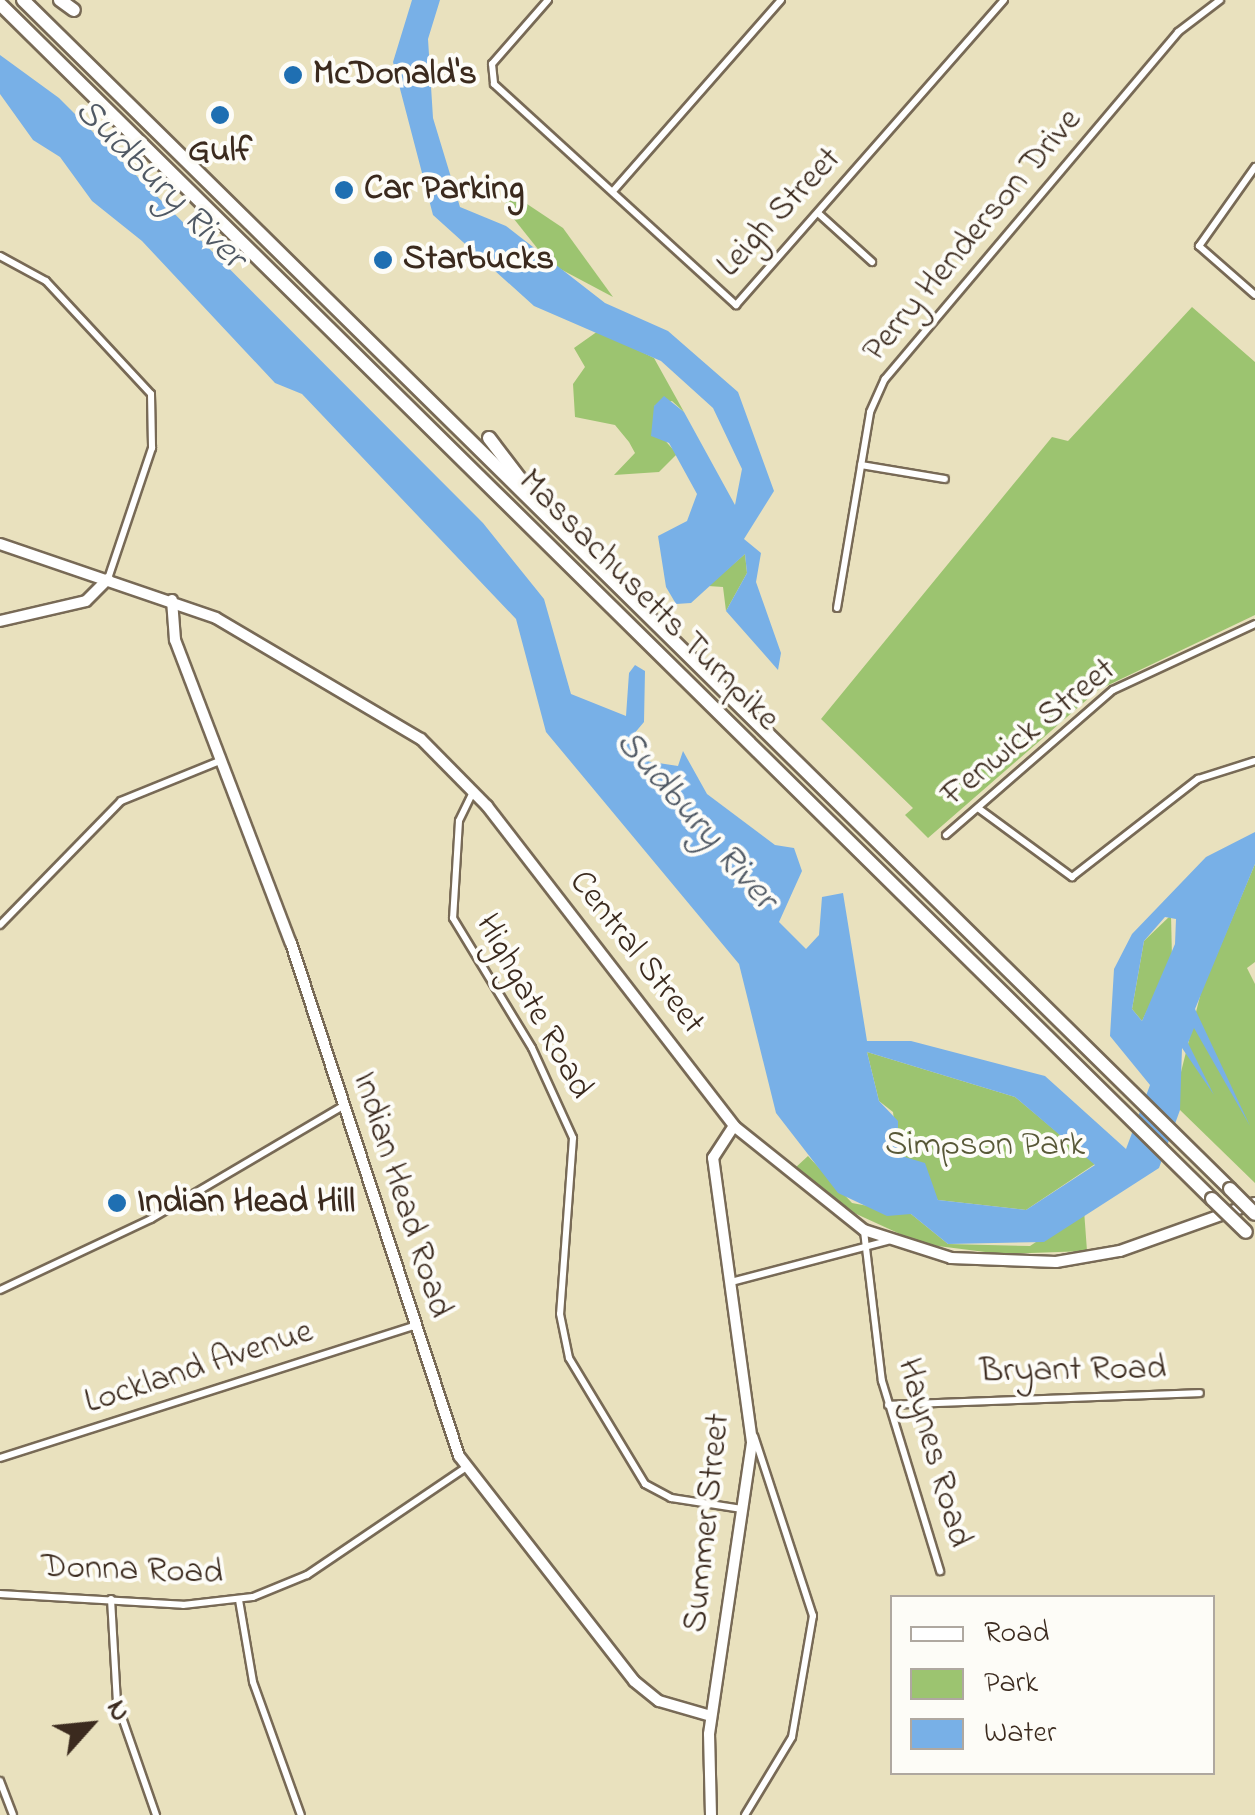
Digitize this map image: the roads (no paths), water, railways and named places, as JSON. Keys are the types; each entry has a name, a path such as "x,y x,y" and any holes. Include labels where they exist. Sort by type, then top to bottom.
{"highway":[{"name":"Massachusetts Turnpike","path":"23,0 1255,1214"},
{"path":"60,0 74,10"},
{"name":"Massachusetts Turnpike","path":"0,4 1251,1236"},
{"path":"489,438 557,526"}],"street":[{"name":"Leigh Street","path":"548,0 490,76 736,305 1004,0"},
{"path":"614,190 781,0"},
{"name":"Perry Henderson Drive","path":"837,608 870,412 896,364 1178,32 1220,0"},
{"path":"1255,166 1199,246 1255,294"},
{"path":"818,213 872,262"},
{"path":"0,256 46,281 151,394 152,448 108,579 86,601 0,621"},
{"path":"861,465 946,479"},
{"name":"Central Street","path":"0,544 172,600 372,704 474,791 734,1126 864,1230 888,1241 967,1260 1073,1260 1255,1203"},
{"name":"Indian Head Road","path":"172,600 176,640 343,1106 465,1468 641,1688 712,1716"},
{"name":"Fenwick Street","path":"946,834 1113,690 1255,624"},
{"path":"0,924 121,801 222,760"},
{"path":"978,808 1072,878 1198,779 1255,761"},
{"name":"Highgate Road","path":"474,791 460,821 451,906 570,1127 560,1314 569,1358 645,1484 671,1498 744,1509"},
{"path":"0,1290 134,1228 343,1106"},
{"name":"Summer Street","path":"711,1815 712,1716 752,1433 714,1158 734,1126"},
{"name":"Haynes Road","path":"864,1230 888,1405 940,1571"},
{"path":"734,1281 888,1241"},
{"name":"Lockland Avenue","path":"0,1458 414,1326"},
{"name":"Bryant Road","path":"888,1405 1200,1393"},
{"path":"745,1815 792,1737 813,1616 752,1433"},
{"name":"Donna Road","path":"0,1594 111,1600 239,1600 308,1575 465,1468"},
{"path":"111,1600 117,1703 156,1815"},
{"path":"239,1600 254,1682 300,1815"},
{"path":"0,1781 13,1815"}],"water":[{"path":"412,0 440,0 428,39 433,118 460,207 506,226 605,303 668,331 738,392 774,491 744,539 761,553 756,582 781,653 778,670 726,611 747,573 745,554 691,603 676,604 666,587 658,536 687,521 697,494 669,443 651,436 654,406 664,396 684,412 735,505 742,469 713,408 661,361 534,306 433,215 393,62"},
{"name":"Sudbury River","path":"0,55 59,98 483,523 544,599 571,694 626,716 629,673 635,665 645,671 644,722 633,735 639,760 678,766 683,751 707,794 775,845 794,848 802,871 779,922 806,949 819,935 822,897 843,893 867,1041 911,1041 1045,1076 1126,1149 1150,1085 1110,1036 1114,969 1132,934 1206,857 1255,832 1255,864 1195,1009 1250,1126 1194,1028 1188,1043 1214,1095 1182,1048 1180,1110 1159,1168 1044,1242 948,1244 911,1214 887,1216 838,1193 776,1113 739,964 546,732 516,619 302,394 275,383 142,241 92,201 60,157 33,140 0,94","holes":["1165,917 1176,919 1175,944 1142,1021 1132,1009 1144,941","867,1052 1015,1097 1095,1165 1026,1210 938,1200 925,1163 898,1155 898,1121 879,1101"]}],"place":[{"name":"McDonald's","path":"293,75"},
{"name":"Gulf","path":"220,115"},
{"name":"Car Parking","path":"344,190"},
{"name":"Starbucks","path":"383,260"},
{"name":"Indian Head Hill","path":"117,1203"}],"park label":[{"name":"Simpson Park","path":"985,1146"}]}
